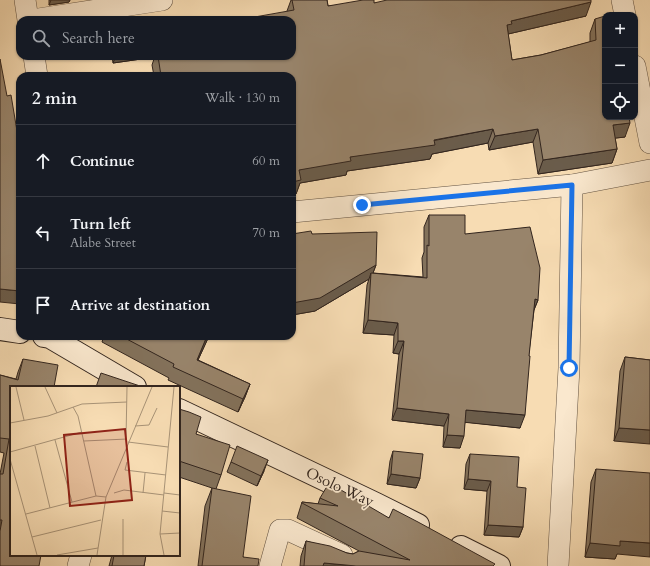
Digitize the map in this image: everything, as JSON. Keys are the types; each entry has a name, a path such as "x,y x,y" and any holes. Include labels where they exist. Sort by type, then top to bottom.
{"main road":[{"path":"0,328 16,331"},
{"path":"55,340 133,386"},
{"name":"Osolo Way","path":"180,410 376,504 499,566"}],"street":[{"path":"25,0 27,16"},
{"path":"58,16 162,0"},
{"path":"622,0 624,12"},
{"path":"35,60 36,72"},
{"path":"638,81 650,143"},
{"path":"296,212 572,185 650,170"},
{"path":"558,566 569,368 572,185"},
{"path":"270,566 280,530 288,530 346,557"},
{"path":"78,566 81,556"}],"building":[{"path":"292,0 327,0 328,6 363,0 374,0 374,3 387,0 591,0 591,2 511,21 512,24 507,25 512,60 541,55 596,40 595,19 602,17 602,120 630,120 630,123 613,125 617,149 543,160 538,129 495,136 493,129 434,140 435,145 350,157 351,161 299,170 301,180 296,181 296,72 160,72 159,60 296,60 296,16 260,16 294,10"},
{"path":"0,59 7,96 11,95 16,125 16,291 0,289"},
{"path":"429,215 465,215 465,234 530,227 540,268 538,300 535,299 529,356 525,415 466,410 464,436 447,435 449,414 397,408 404,341 398,341 398,323 368,320 371,273 427,278"},
{"path":"311,231 312,234 377,232 376,265 320,298 296,302 296,233"},
{"path":"129,340 205,340 197,360 250,384 243,399 173,367 174,364"},
{"path":"625,357 650,360 650,430 619,428"},
{"path":"23,359 58,365 54,386 10,386 10,556 41,556 39,566 0,566 0,531 2,520 0,520 0,474 3,474 9,439 0,438 0,375 18,380"},
{"path":"101,373 140,386 96,386"},
{"path":"180,409 201,417 196,434 230,445 221,475 180,461"},
{"path":"237,446 268,460 261,476 231,462"},
{"path":"393,451 423,454 420,478 391,474"},
{"path":"470,454 519,457 517,487 526,488 523,527 488,525 491,481 468,479"},
{"path":"596,469 650,473 650,543 620,541 620,546 590,543"},
{"path":"329,483 389,518 393,509 495,564 493,566 356,566 324,563 323,566 304,566 306,541 330,546 347,553 353,554 359,551 410,560 302,503 338,506 320,498"},
{"path":"212,488 251,496 243,557 259,559 258,566 202,566"},
{"path":"114,556 146,556 144,566 112,566"}],"route":[{"path":"362,205 572,185 569,368"}]}
